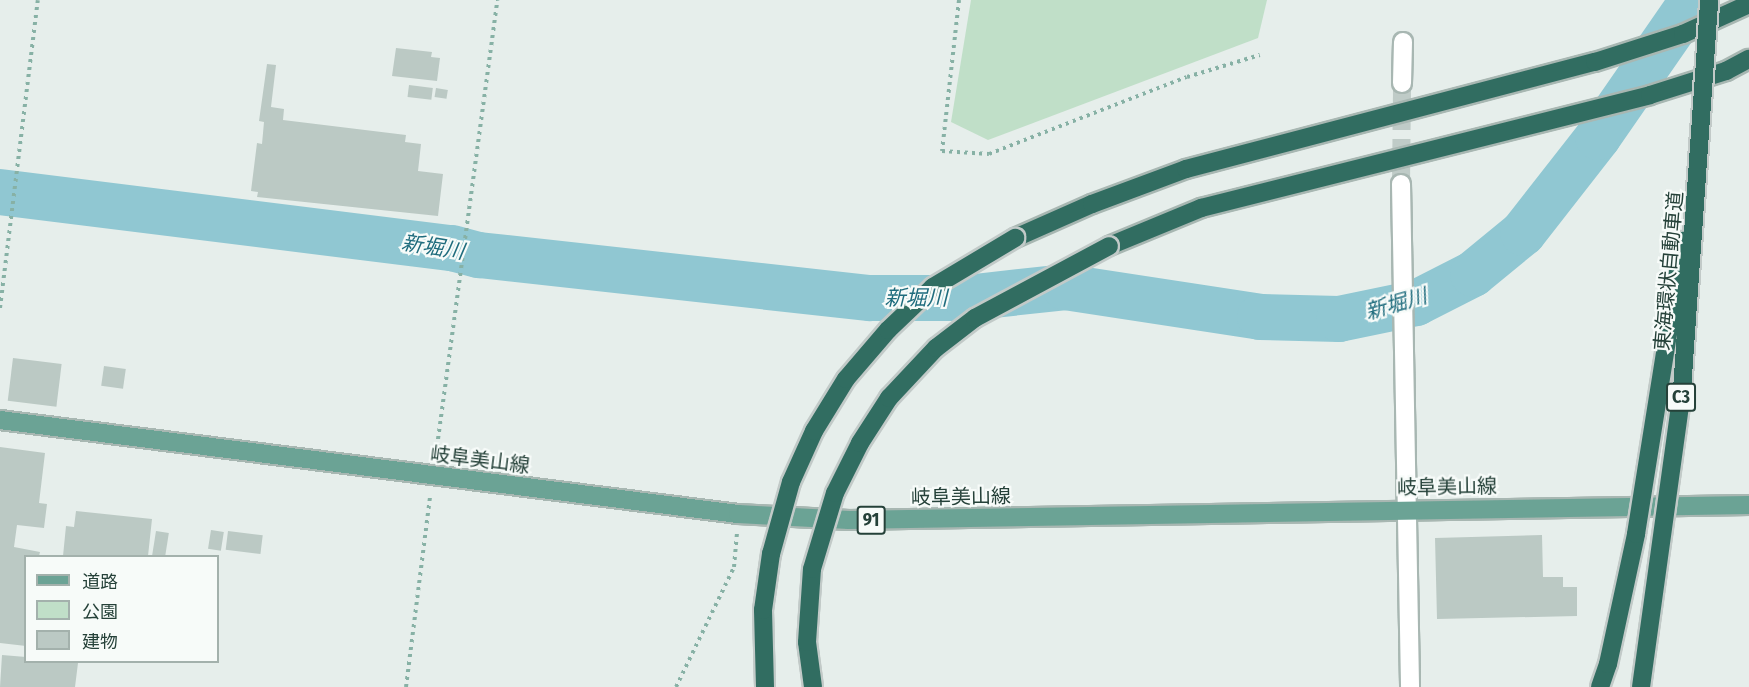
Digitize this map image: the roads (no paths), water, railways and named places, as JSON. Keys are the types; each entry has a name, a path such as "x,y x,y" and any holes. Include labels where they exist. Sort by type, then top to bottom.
{"highway":[{"name":"東海環状自動車道","path":"1641,687 1682,390 1704,105 1709,0"},
{"path":"765,687 763,610 771,554 791,482 814,431 846,379 888,330 933,287 1015,238 1092,204 1186,169 1506,86 1683,34 1749,4"},
{"path":"813,687 807,642 812,569 835,493 860,443 889,398 936,348 975,318 1108,246 1201,208 1650,95 1726,71 1749,59"},
{"path":"1600,687 1608,664 1638,522 1704,105"}],"main road":[{"name":"岐阜美山線","path":"0,420 433,477 738,514 907,521 1749,505"}],"street":[{"path":"1402,83 1403,42"},
{"path":"1401,184 1410,687"}],"waterway":[{"name":"新堀川","path":"0,192 452,248 479,255 870,298 966,298 1065,287 1260,317 1339,319 1416,303 1473,274 1523,233 1598,137 1693,0"}],"tunnel":[{"path":"1401,184 1402,83"}]}
